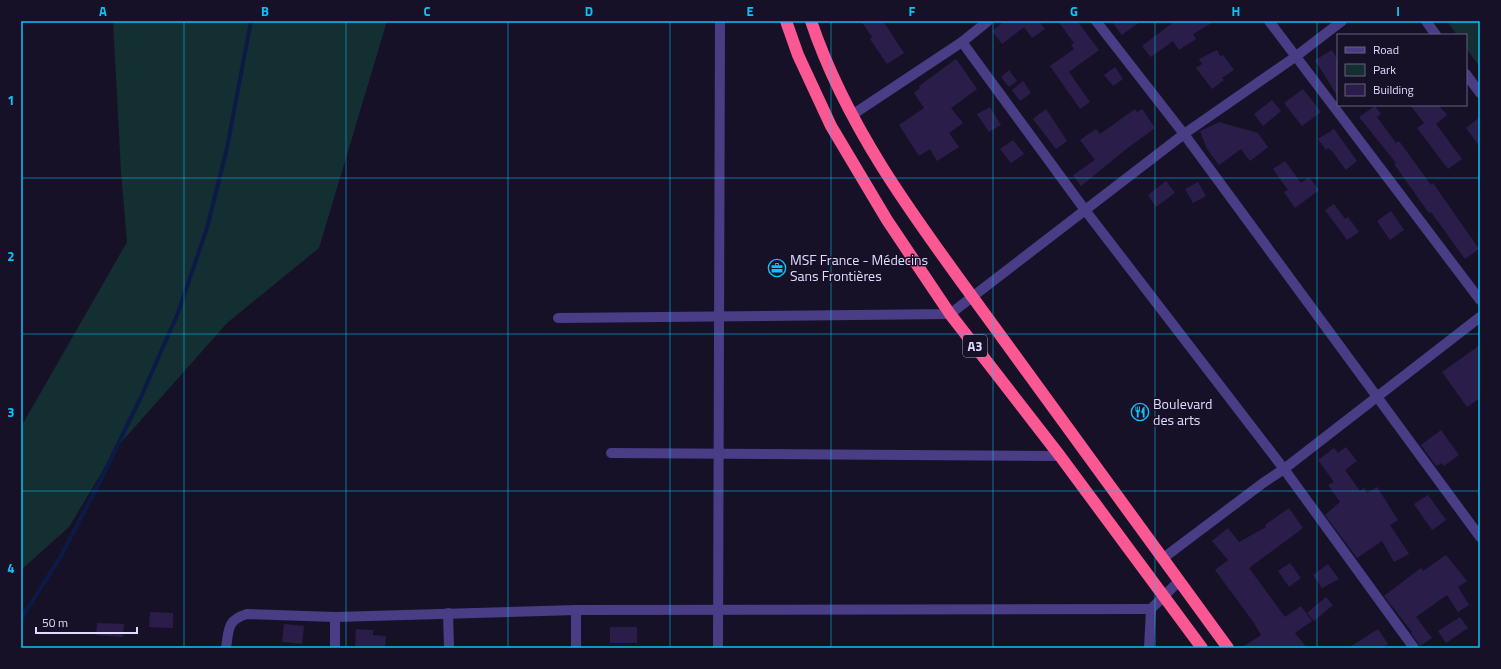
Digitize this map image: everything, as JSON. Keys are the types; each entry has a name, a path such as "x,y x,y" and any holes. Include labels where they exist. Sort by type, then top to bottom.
{"highway":[{"name":"A3","path":"786,21 798,55 831,126 886,220 950,314 1060,456 1202,648"},
{"name":"A3","path":"812,21 821,49 852,115 907,207 1228,648"}],"street":[{"path":"718,648 720,21"},
{"path":"852,115 962,42 988,21"},
{"path":"1096,21 1184,134 1480,536"},
{"path":"1269,21 1480,300"},
{"path":"558,318 950,314 973,298 1184,134 1295,57 1342,21"},
{"path":"1426,21 1435,34"},
{"path":"962,42 1085,210 1284,469 1414,648"},
{"path":"1467,75 1480,93"},
{"path":"1162,559 1263,483 1284,469 1480,316"},
{"path":"611,453 1060,456"},
{"path":"1149,648 1151,609 1179,581"},
{"path":"226,648 229,626 236,617 247,614 335,617 576,610 719,611 1151,609"},
{"path":"576,610 576,648"},
{"path":"448,613 448,648"},
{"path":"335,617 335,648"}],"green space":[{"path":"113,21 387,21 319,248 227,323 117,447 69,527 21,570 21,427 127,242 121,172"},
{"path":"1447,21 1480,21 1480,67 1467,49 1467,34 1456,34"}],"building":[{"path":"861,21 883,21 904,53 887,64 870,39 872,37"},
{"path":"1005,21 1039,21 1045,29 1032,38 1024,27 1002,44 992,31"},
{"path":"1058,21 1077,21 1099,50 1069,72 1090,102 1080,109 1050,66 1074,49 1071,45 1074,43"},
{"path":"1111,21 1141,21 1122,35"},
{"path":"1175,21 1215,21 1193,34 1196,39 1179,50 1173,41 1151,57 1142,46"},
{"path":"1217,50 1220,56 1223,55 1234,70 1222,78 1224,80 1212,89 1196,68 1202,64 1199,59"},
{"path":"1332,50 1337,59 1337,95 1315,60"},
{"path":"956,59 977,89 951,108 963,123 949,133 959,147 937,161 930,149 919,156 899,125 924,108 914,93 920,88 919,86"},
{"path":"1115,67 1123,79 1113,86 1104,75"},
{"path":"1009,70 1017,81 1009,87 1001,77"},
{"path":"1023,81 1031,93 1020,101 1012,90"},
{"path":"1303,89 1321,112 1302,126 1284,103"},
{"path":"1272,100 1281,111 1263,126 1254,114"},
{"path":"1375,106 1381,114 1377,117 1396,143 1399,141 1431,185 1433,183 1479,249 1465,259 1431,212 1429,213 1394,164 1396,163 1359,117"},
{"path":"1411,106 1439,106 1447,115 1436,124 1462,159 1448,169 1417,128 1424,123"},
{"path":"990,107 1001,125 989,132 977,114"},
{"path":"1046,109 1067,141 1056,149 1033,119"},
{"path":"1135,109 1137,112 1142,109 1155,128 1081,186 1073,175 1095,160 1080,140 1096,129 1100,134"},
{"path":"1480,117 1480,147 1466,128"},
{"path":"1219,122 1258,133 1268,147 1250,161 1241,149 1219,165 1207,149 1200,131"},
{"path":"1334,129 1357,161 1346,170 1332,151 1328,148 1326,150 1318,139"},
{"path":"1013,140 1024,154 1011,163 1000,149"},
{"path":"1285,161 1301,183 1309,177 1319,190 1295,208 1284,192 1288,190 1273,169"},
{"path":"1166,181 1175,193 1156,207 1148,195"},
{"path":"1198,182 1206,196 1193,203 1185,189"},
{"path":"1334,204 1345,219 1348,217 1359,232 1347,240 1325,210"},
{"path":"1391,211 1404,230 1390,240 1377,221"},
{"path":"1480,345 1480,398 1467,407 1442,372"},
{"path":"1441,430 1459,455 1444,466 1442,463 1436,466 1421,445"},
{"path":"1346,447 1357,461 1345,470 1360,491 1364,488 1367,493 1377,487 1398,520 1390,525 1409,554 1394,562 1382,541 1357,558 1325,515 1340,502 1328,485 1334,482 1318,460 1334,448 1338,453"},
{"path":"1428,495 1446,520 1432,530 1414,504"},
{"path":"1289,508 1303,528 1249,568 1285,617 1301,606 1312,621 1295,633 1307,648 1241,648 1261,635 1254,623 1215,570 1228,560 1212,541 1228,528 1239,542 1266,527 1265,525"},
{"path":"1446,555 1467,581 1458,587 1469,605 1458,612 1447,595 1416,617 1432,638 1420,646 1411,633 1412,632 1384,596 1421,568 1423,571"},
{"path":"1290,563 1301,578 1289,587 1278,571"},
{"path":"1328,564 1339,579 1322,588 1313,575"},
{"path":"1326,597 1333,605 1314,621 1307,613"},
{"path":"150,612 173,613 173,628 149,627"},
{"path":"1460,617 1468,628 1446,643 1438,631"},
{"path":"97,623 124,624 123,637 96,635"},
{"path":"284,624 304,626 302,644 282,642"},
{"path":"610,627 637,627 637,643 610,643"},
{"path":"356,629 373,630 373,635 386,636 385,648 355,648"},
{"path":"1378,629 1388,644 1382,648 1348,648"}],"waterway":[{"path":"21,619 61,556 100,481 141,397 178,313 207,228 227,148 251,21"}],"place":[{"name":"MSF France - Médecins Sans Frontières","path":"777,268"},
{"name":"Boulevard des arts","path":"1140,412"}]}
